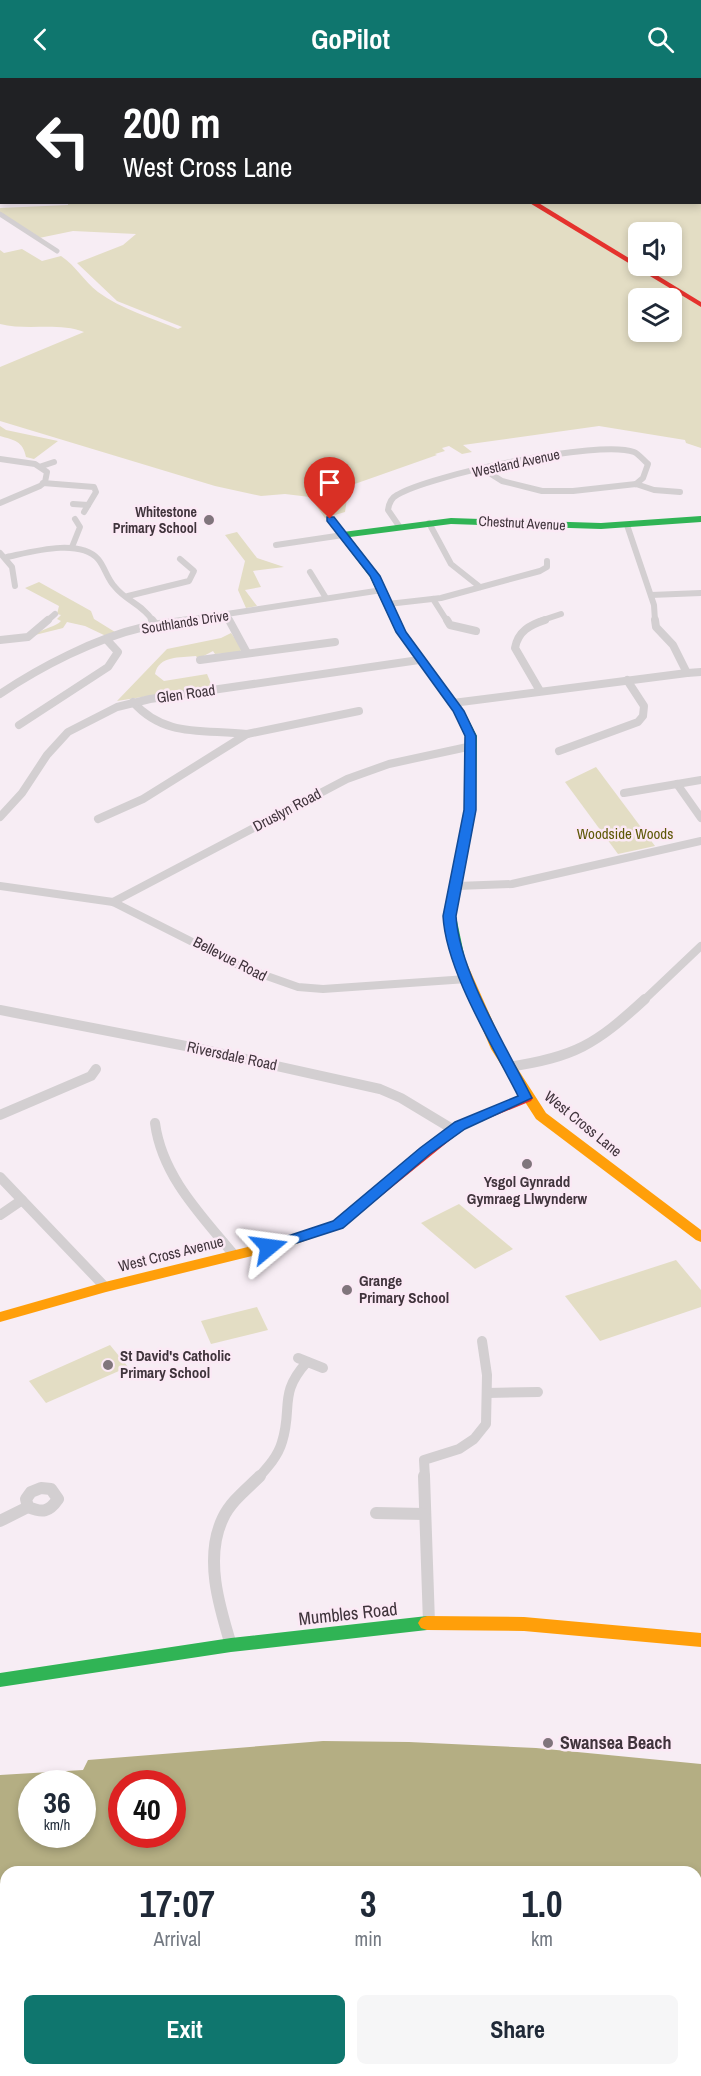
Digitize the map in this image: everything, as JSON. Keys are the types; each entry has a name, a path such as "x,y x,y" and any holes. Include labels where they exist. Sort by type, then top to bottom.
{"street":[{"path":"534,204 701,305"},
{"path":"0,214 57,251"},
{"name":"Westland Avenue","path":"399,526 388,513 387,507 398,494 483,469 550,454 601,448 621,448 637,452 646,459 647,470 636,484"},
{"path":"0,459 20,460 42,466 54,462"},
{"path":"42,466 47,472 44,483"},
{"path":"483,469 502,481 542,491 573,491 636,484 654,490 680,492"},
{"path":"0,503 44,483 92,486 96,490 84,512"},
{"path":"73,504 88,505"},
{"path":"72,547 80,527 75,519"},
{"name":"West Cross Lane","path":"330,519 363,560 382,590 401,632 467,726 472,746 470,810 450,916 451,933 467,979 508,1067 526,1098 541,1116 701,1237"},
{"name":"Chestnut Avenue","path":"343,535 429,523 483,521 568,526 627,525 701,519"},
{"path":"429,523 451,564 480,587"},
{"path":"627,525 651,596 656,627 673,645 687,673"},
{"path":"276,545 291,545 343,535"},
{"path":"27,577 15,582 3,555 72,547 95,556 115,588 144,608 155,624"},
{"path":"128,596 186,583 194,571 182,560 195,558"},
{"path":"388,604 433,599 540,572 546,567 547,561"},
{"path":"310,572 326,598"},
{"name":"Southlands Drive","path":"0,694 43,667 107,640 155,624 382,590"},
{"path":"651,596 701,593"},
{"path":"433,599 450,625 476,631"},
{"path":"0,640 28,637 55,614"},
{"path":"540,691 515,648 515,641 522,631 561,614"},
{"path":"227,615 247,653"},
{"path":"550,618 558,623"},
{"path":"47,622 57,624"},
{"path":"19,725 108,667 118,652 107,640"},
{"path":"200,660 335,642"},
{"name":"Glen Road","path":"0,817 22,793 47,755 68,732 117,707 133,702 419,660"},
{"path":"453,703 701,672"},
{"path":"559,751 638,722 645,716 647,709 643,700 627,680"},
{"path":"133,702 148,721 169,729 217,730 247,734 359,711"},
{"path":"98,819 143,799 247,734"},
{"path":"564,740 573,746"},
{"name":"Druslyn Road","path":"113,902 120,896 347,779 389,764 472,746"},
{"path":"624,793 701,780"},
{"path":"677,784 701,818"},
{"path":"457,886 512,884 701,842"},
{"name":"Bellevue Road","path":"0,886 113,902 157,922 244,968 298,987 323,989 467,979"},
{"path":"508,1067 549,1061 580,1049 611,1028 701,946"},
{"name":"Riversdale Road","path":"0,1010 191,1047 380,1089 405,1097 454,1130"},
{"path":"0,1114 91,1076 96,1069"},
{"name":"West Cross Avenue","path":"0,1317 105,1287 288,1242 338,1224 425,1151 454,1130 526,1098"},
{"path":"155,1123 160,1153 182,1187 234,1255"},
{"path":"0,1177 105,1287"},
{"path":"0,1215 22,1200"},
{"path":"429,1623 424,1460 459,1449 474,1439 486,1424 487,1393 482,1341"},
{"path":"231,1645 217,1587 216,1553 219,1528 232,1505 262,1474 275,1456 284,1431 286,1391 303,1360 322,1368"},
{"path":"487,1393 538,1392"},
{"path":"0,1521 28,1507"},
{"path":"376,1513 424,1514"},
{"name":"Mumbles Road","path":"0,1680 83,1665 231,1645 429,1623 524,1624 701,1640"}],"green space":[{"path":"68,204 701,204 701,448 686,443 685,440 599,426 463,445 472,452 462,454 449,446 442,448 445,451 435,454 437,455 349,486 345,512 325,518 310,497 285,494 261,496 215,486 0,421 0,367 84,332 64,328 0,324 0,250 4,253 22,249 42,261 61,256 93,288 107,298 178,329 182,327 117,301 77,263 123,245 136,234 73,231 39,238 0,212 0,208"},
{"path":"0,426 6,430 58,441 34,459 26,457 20,444 0,436"},
{"path":"237,532 257,558 284,567 253,571 261,587 245,590 257,606 246,608 238,590 245,561 225,535"},
{"path":"39,582 91,611 94,619 115,632 106,636 85,626 67,622 63,628 35,635 61,621 57,619 61,615 57,614 59,606 25,588"},
{"path":"231,633 242,648 240,652 215,654 213,651 198,659 196,656 166,660 157,668 155,674 164,681 207,674 212,686 117,701 167,649 221,638"},
{"name":"Woodside Woods","path":"596,767 655,846 618,854 565,782"},
{"path":"459,1204 513,1249 475,1269 421,1223"},
{"path":"676,1260 701,1290 701,1307 600,1341 565,1296"},
{"path":"257,1307 268,1330 211,1344 201,1321"},
{"path":"110,1345 128,1367 46,1403 29,1381"}],"shaded area":[{"path":"323,1741 409,1742 536,1748 701,1764 701,1866 0,1866 0,1775 18,1774 18,1848 96,1848 96,1770 83,1770 88,1760"}],"traffic: fast":[{"path":"343,535 451,521 601,526 701,519"},
{"path":"343,535 375,576 401,632 459,711 471,736 470,810 450,916 459,959"},
{"path":"0,1680 231,1645 427,1623"}],"traffic: slow":[{"path":"459,959 498,1049 541,1116 701,1237"},
{"path":"0,1317 105,1287 288,1242 327,1228"},
{"path":"427,1623 524,1624 701,1640"}],"traffic: jam":[{"path":"534,204 701,305"},
{"path":"327,1228 338,1224 460,1125 526,1098"}],"place":[{"name":"Whitestone Primary School","path":"209,520"},
{"name":"Ysgol Gynradd Gymraeg Llwynderw","path":"527,1164"},
{"name":"Grange Primary School","path":"347,1290"},
{"name":"St David's Catholic Primary School","path":"108,1365"},
{"name":"Swansea Beach","path":"548,1743"}],"route":[{"path":"269,1247 338,1224 425,1151 460,1125 526,1098 508,1067 467,979 456,954 451,933 450,916 470,810 471,736 459,711 419,660 401,632 375,576 330,519"}]}
